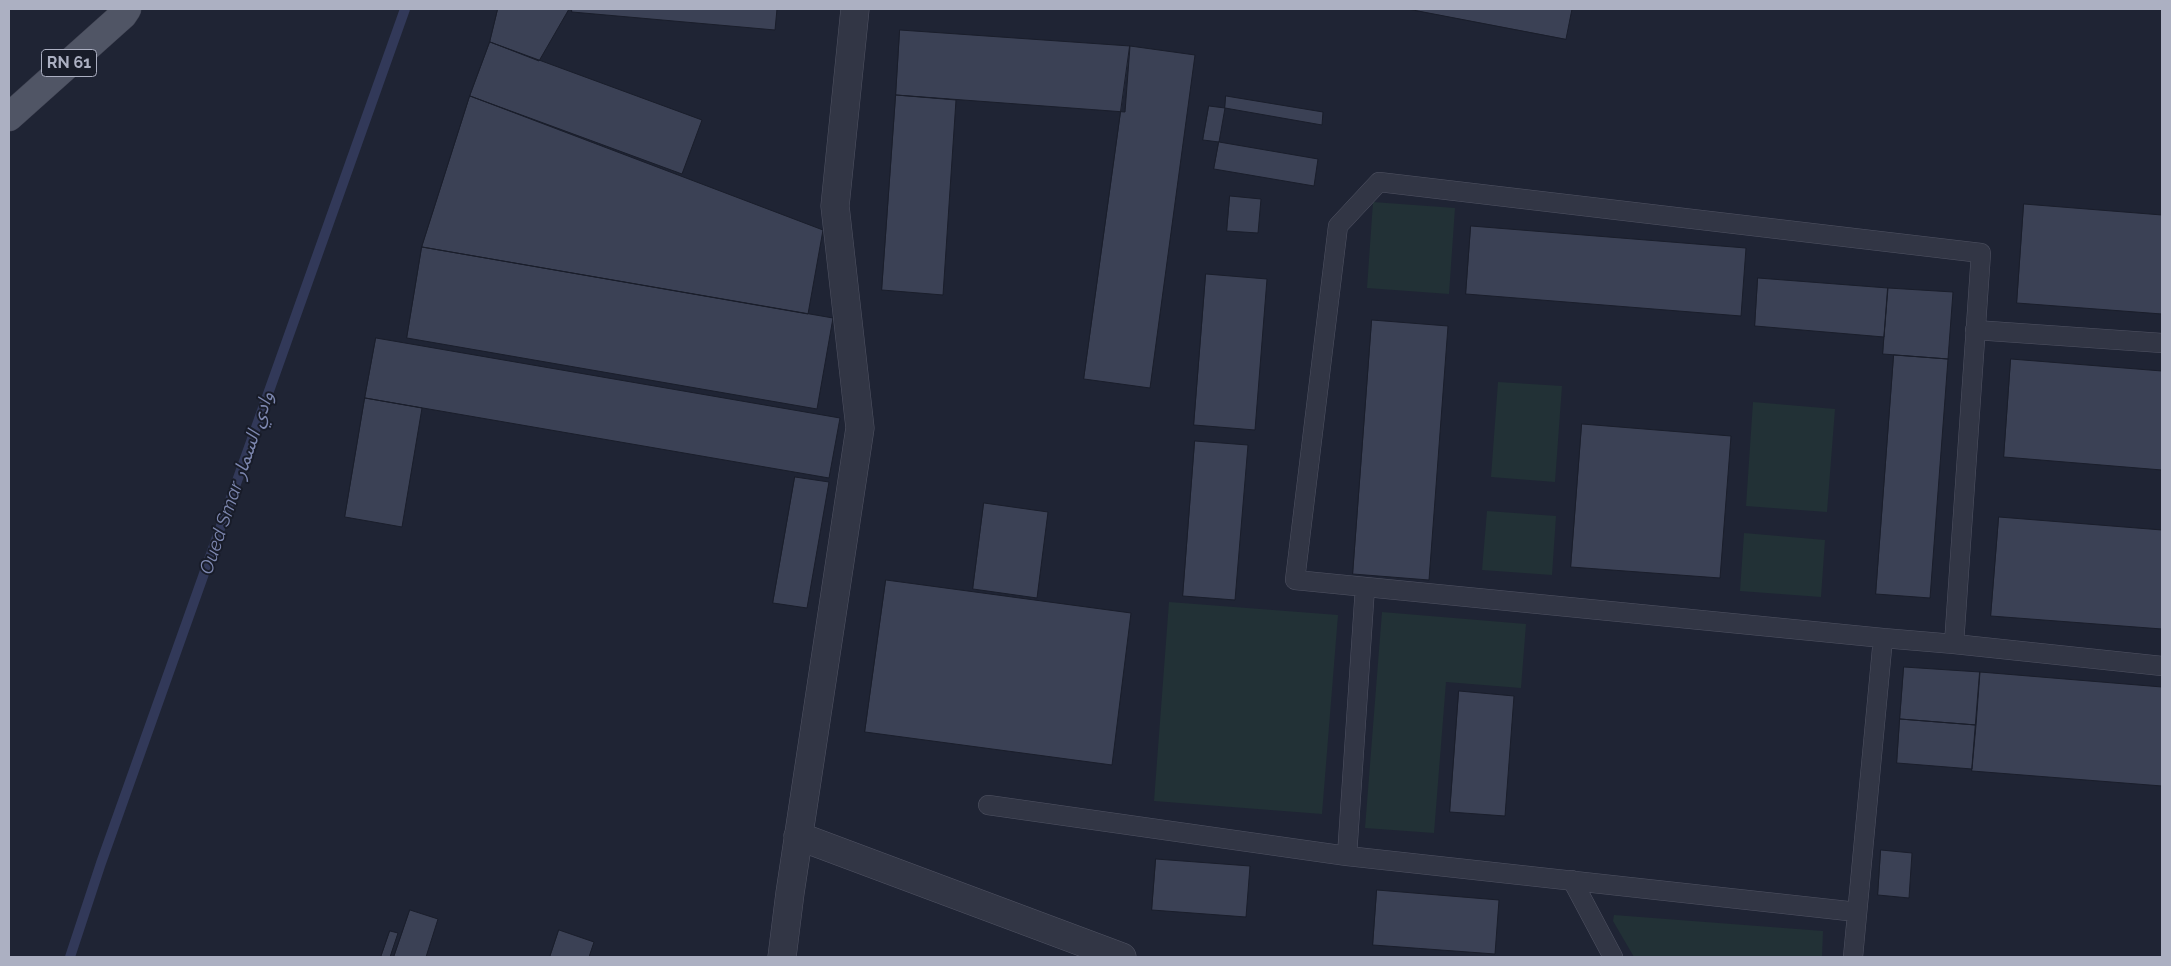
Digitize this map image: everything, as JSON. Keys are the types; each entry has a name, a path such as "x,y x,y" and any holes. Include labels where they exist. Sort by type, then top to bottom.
{"main road":[{"name":"RN 61","path":"9,116 123,15 126,9"}],"street":[{"path":"782,957 798,836 860,428 835,206 855,9"},
{"path":"798,836 1122,957"}],"lane":[{"path":"1954,644 1981,253 1380,182 1338,226 1295,580 2162,666"},
{"path":"1975,330 2162,343"},
{"path":"1347,856 1365,587"},
{"path":"1853,957 1882,638"},
{"path":"988,805 1347,856 1857,912"},
{"path":"1572,880 1613,957"}],"shaded area":[{"path":"1373,202 1455,208 1449,294 1367,288"},
{"path":"1498,382 1562,386 1555,482 1491,477"},
{"path":"1753,402 1835,409 1827,512 1746,506"},
{"path":"1487,511 1556,516 1552,575 1482,570"},
{"path":"1744,533 1825,540 1821,597 1740,591"},
{"path":"1169,602 1338,615 1322,814 1154,801"},
{"path":"1382,612 1526,624 1521,688 1446,682 1434,833 1365,828"},
{"path":"1614,915 1823,931 1822,957 1634,957 1613,921"}],"building":[{"path":"498,9 569,9 539,61 490,42"},
{"path":"572,9 777,9 775,30 572,12"},
{"path":"1408,9 1572,9 1566,39"},
{"path":"900,30 1130,46 1125,112 896,95"},
{"path":"490,42 702,120 682,174 470,96"},
{"path":"1130,46 1195,55 1150,388 1084,379"},
{"path":"896,95 956,100 943,295 882,290"},
{"path":"470,96 823,230 808,314 422,247"},
{"path":"1226,96 1323,112 1322,125 1225,108"},
{"path":"1209,106 1225,108 1219,142 1203,140"},
{"path":"1219,142 1318,159 1314,186 1214,169"},
{"path":"1230,196 1261,199 1258,233 1227,231"},
{"path":"2024,204 2162,215 2162,314 2017,303"},
{"path":"1471,226 1746,248 1741,316 1466,294"},
{"path":"422,247 833,318 817,409 407,338"},
{"path":"1206,274 1267,279 1255,430 1194,425"},
{"path":"1758,278 1888,288 1884,337 1755,326"},
{"path":"1888,288 1953,292 1948,359 1883,354"},
{"path":"1372,320 1448,326 1429,580 1353,574"},
{"path":"376,338 840,418 829,478 365,398"},
{"path":"1894,355 1948,359 1930,598 1876,594"},
{"path":"2011,359 2162,371 2162,470 2004,457"},
{"path":"365,398 422,408 402,527 345,517"},
{"path":"1582,424 1731,436 1720,578 1571,567"},
{"path":"1195,441 1248,445 1235,600 1183,596"},
{"path":"795,477 829,482 807,608 773,603"},
{"path":"984,503 1048,512 1037,598 973,589"},
{"path":"1999,517 2162,530 2162,629 1991,616"},
{"path":"886,580 1131,613 1112,765 865,732"},
{"path":"1904,667 1980,672 1976,725 1900,719"},
{"path":"1980,672 2162,687 2162,786 1972,771"},
{"path":"1459,691 1514,696 1505,816 1450,812"},
{"path":"1900,719 1976,725 1972,769 1897,763"},
{"path":"1881,850 1912,853 1909,898 1878,895"},
{"path":"1156,859 1250,866 1246,917 1152,910"},
{"path":"1377,890 1499,900 1495,954 1373,945"},
{"path":"410,910 438,919 426,957 394,957"},
{"path":"559,930 594,942 589,957 550,957"},
{"path":"390,931 398,933 390,957 381,957"}],"waterway":[{"name":"Oued Smar وادي السمار","path":"70,957 101,863 405,9"}]}
